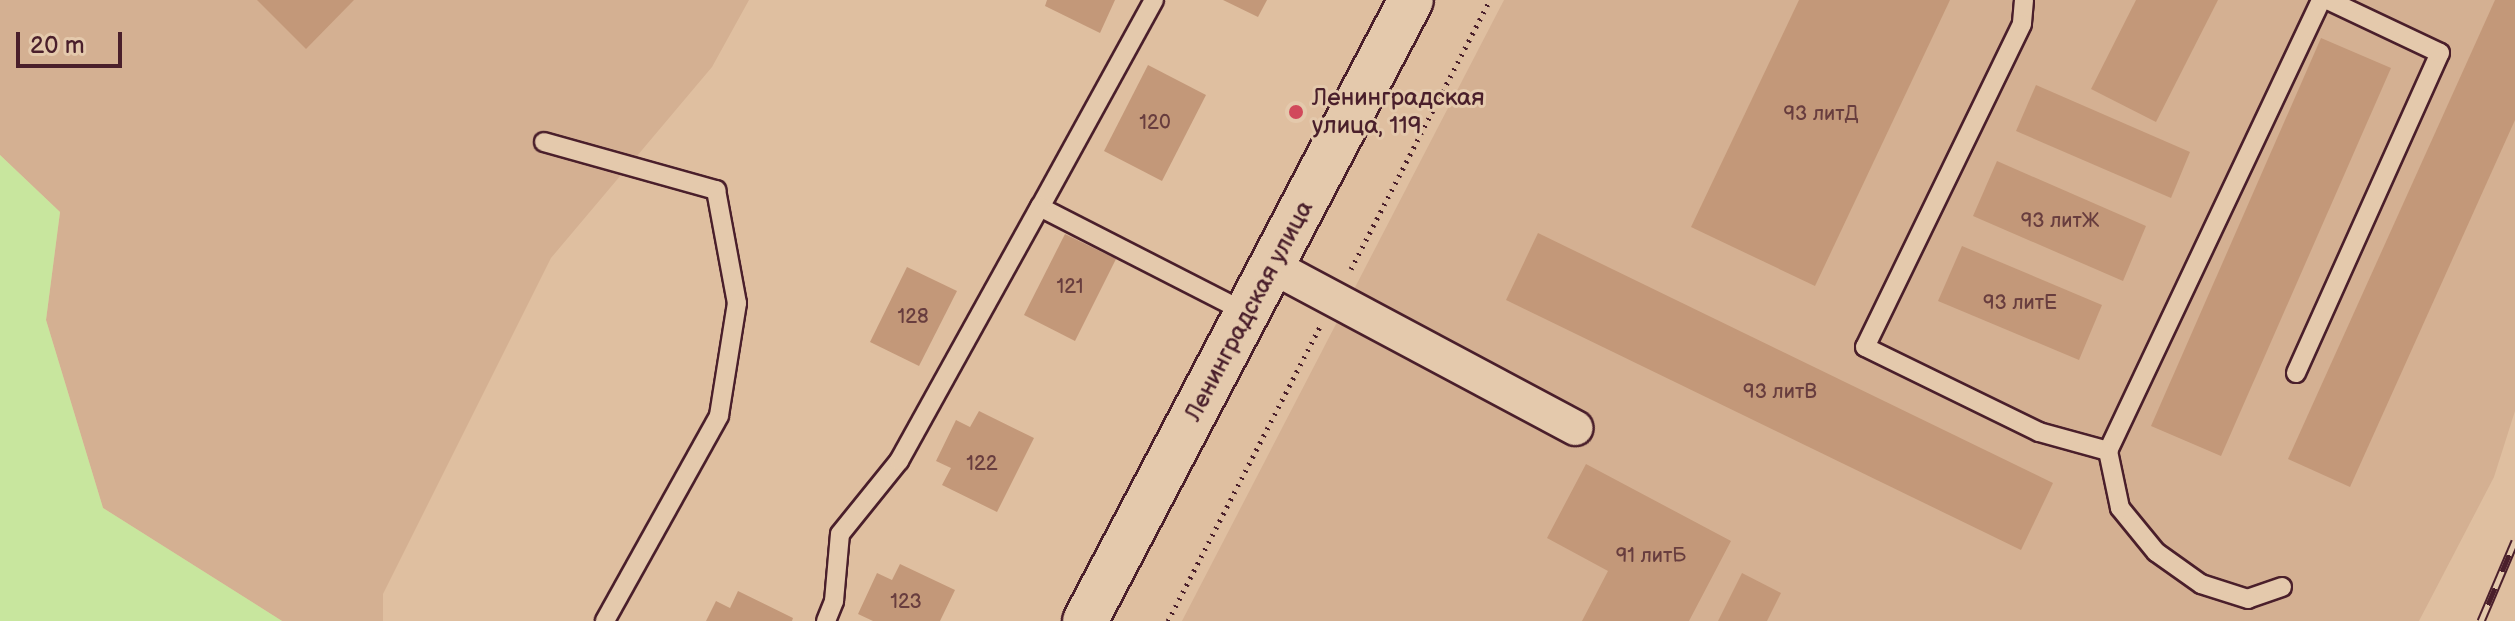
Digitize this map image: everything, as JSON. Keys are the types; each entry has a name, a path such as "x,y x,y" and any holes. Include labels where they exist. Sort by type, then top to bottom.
{"main road":[{"name":"Ленинградская улица","path":"1085,621 1411,0"}],"street":[{"path":"1272,266 1575,428"}],"lane":[{"path":"826,621 834,601 840,534 899,461 1154,0"},
{"path":"2024,0 2022,24 1865,347 2039,432 2108,451"},
{"path":"2282,587 2248,599 2201,584 2156,552 2120,508 2108,451 2321,0"},
{"path":"2296,373 2440,53 2328,0"},
{"path":"544,142 716,190 737,303 719,416 605,621"},
{"path":"1040,207 1248,313"}],"shaded area":[{"path":"0,0 749,0 712,67 551,258 383,594 383,621 282,621 103,508 46,320 60,212 0,155"},
{"path":"1504,0 2515,0 2515,411 2494,477 2419,621 1182,621"}],"green space":[{"path":"0,155 60,212 46,320 103,508 282,621 0,621"}],"building":[{"path":"257,0 354,0 306,49"},
{"path":"1047,0 1115,0 1100,33 1045,6"},
{"path":"1223,0 1267,0 1258,17"},
{"path":"1799,0 1950,0 1815,286 1691,227"},
{"path":"2136,0 2218,0 2156,122 2091,89"},
{"path":"2495,0 2515,0 2515,120 2350,487 2288,459"},
{"path":"2321,38 2391,68 2221,456 2151,426"},
{"path":"1148,65 1206,95 1162,181 1104,151"},
{"path":"2036,85 2190,152 2171,198 2016,131"},
{"path":"1997,161 2146,226 2123,281 1973,216"},
{"path":"1538,233 2053,483 2021,550 1506,300"},
{"path":"1065,234 1116,259 1075,341 1024,315"},
{"path":"1962,246 2102,305 2079,360 1938,301"},
{"path":"907,267 957,291 919,366 870,342"},
{"path":"979,411 1034,438 997,512 942,485 951,468 936,461 956,420 970,427"},
{"path":"1586,464 1731,541 1689,621 1582,621 1608,571 1547,538"},
{"path":"900,564 955,590 940,621 873,621 858,614 877,573 892,580"},
{"path":"1742,573 1781,593 1767,621 1718,621"},
{"path":"738,591 793,618 792,621 706,621 716,601 730,608"}],"railway":[{"path":"2481,621 2515,541"}],"place":[{"name":"Ленинградская улица, 119","path":"1296,112"}]}
